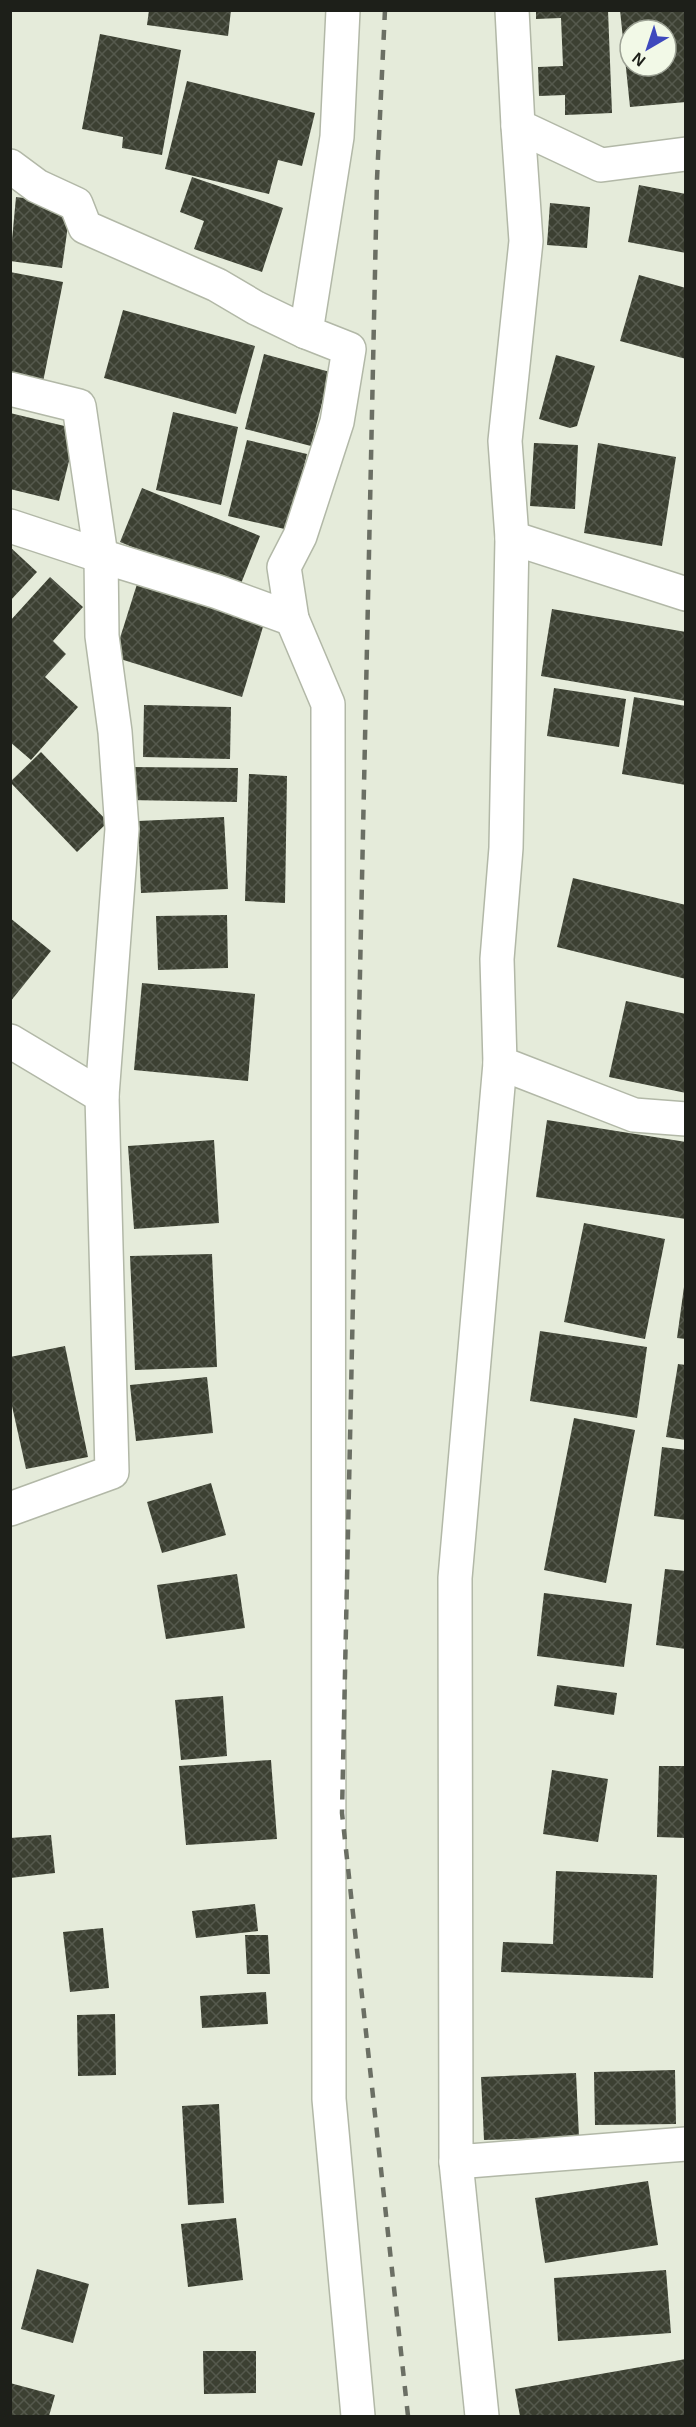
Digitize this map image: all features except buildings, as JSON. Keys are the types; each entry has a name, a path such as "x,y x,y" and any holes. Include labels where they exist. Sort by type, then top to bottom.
{"street":[{"path":"306,332 337,137 343,10"},
{"path":"482,2416 456,2162 455,1578 500,1063 497,959 506,848 512,538 505,441 526,241 512,10"},
{"path":"518,126 601,165 686,154"},
{"path":"10,166 37,186 76,204 85,227 217,285 256,308 349,349 337,422 300,536 284,567 292,619 328,704 329,2098 358,2416"},
{"path":"10,389 79,406 101,556 102,636 115,732 122,829 102,1096 112,1472 10,1509"},
{"path":"10,526 218,592 292,619"},
{"path":"512,538 686,594"},
{"path":"10,1041 102,1096"},
{"path":"500,1063 634,1115 686,1119"},
{"path":"456,2162 686,2144"}],"railway":[{"path":"385,10 377,179 342,1813 408,2416"}]}
